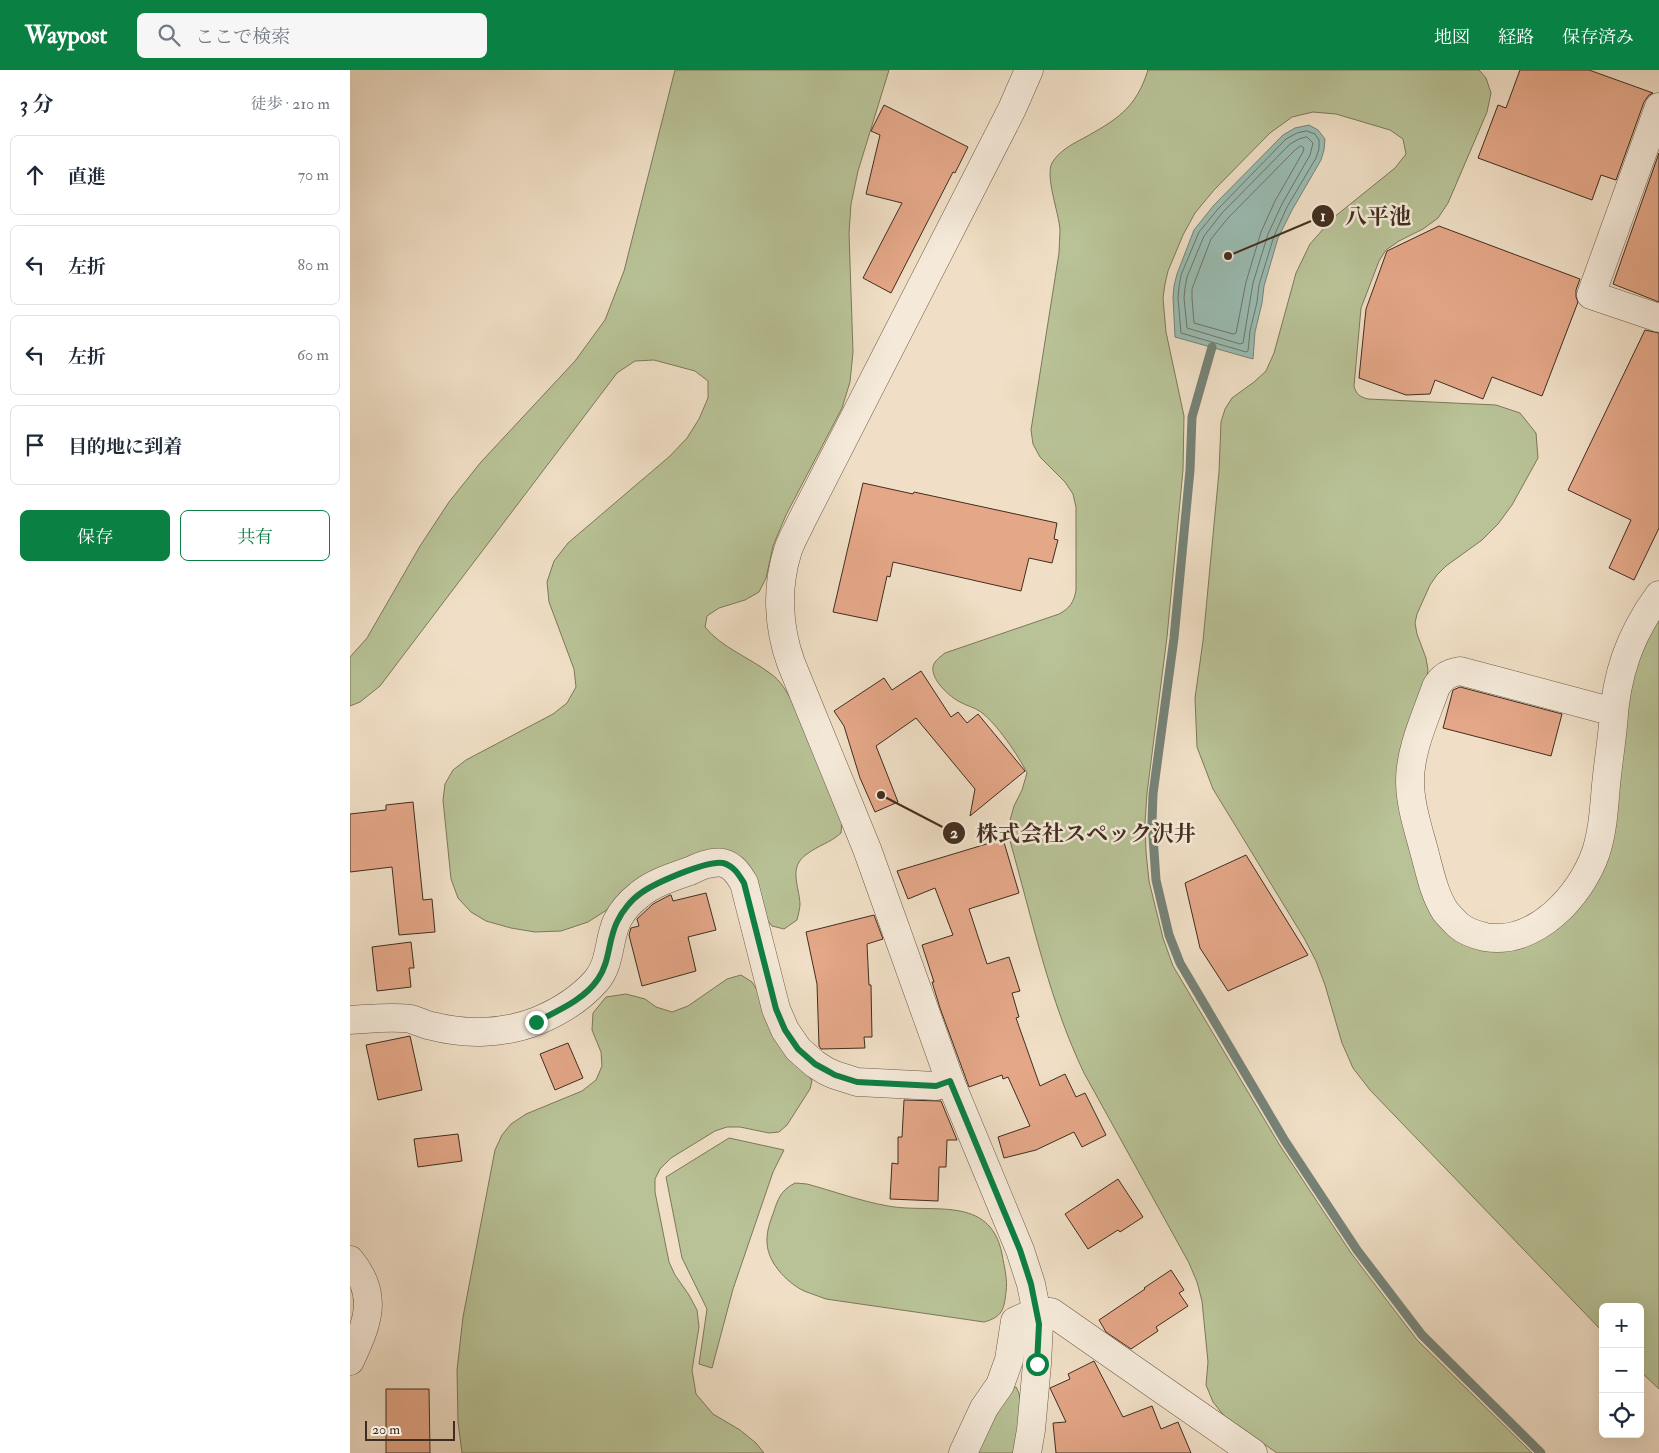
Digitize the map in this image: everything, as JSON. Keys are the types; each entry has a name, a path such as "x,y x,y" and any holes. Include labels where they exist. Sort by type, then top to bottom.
{"street":[{"path":"1027,1453 1031,1430 1039,1324 1031,1284 1020,1250 950,1081 867,849 785,644 780,613 781,581 788,550 1012,109 1029,70"},
{"path":"1659,107 1591,295 1659,318"},
{"path":"1614,712 1460,671 1450,672 1436,686 1412,759 1411,800 1436,891 1445,911 1459,926 1478,936 1498,939 1518,936 1536,927 1555,913 1586,876 1596,853 1602,830 1619,677 1626,653 1648,610 1659,595"},
{"path":"350,1020 411,1019 431,1026 456,1031 483,1032 509,1029 536,1022 560,1010 582,995 598,980 607,960 617,921 627,906 640,894 656,884 708,864 723,863 736,870 744,883 776,1009 785,1030 798,1049 821,1067 835,1075 857,1082 936,1086 950,1081"},
{"path":"350,1260 366,1288 368,1311 363,1332 350,1361"},
{"path":"963,1453 984,1408 1000,1385 1009,1360 1015,1321 1036,1312 1051,1312 1253,1453"}],"green space":[{"path":"675,70 889,70 858,171 851,204 849,233 853,352 850,382 842,408 786,515 773,546 766,578 759,592 745,600 719,608 707,616 705,627 719,641 775,677 785,690 792,701 842,822 841,833 801,859 796,871 800,904 799,912 797,920 784,929 772,926 764,916 744,862 616,904 588,922 561,931 535,932 511,928 486,921 471,912 458,898 451,879 443,800 445,784 453,770 466,760 553,714 567,703 576,687 574,669 549,602 547,582 554,561 568,543 670,456 687,438 699,419 708,398 708,381 695,371 654,360 635,361 617,373 380,686 360,702 350,706 350,657 367,638 420,546 449,502 481,462 575,361 605,320 624,271"},
{"path":"1148,70 1479,70 1486,78 1491,93 1487,112 1448,203 1438,218 1423,229 1386,250 1379,261 1361,308 1354,386 1359,395 1368,399 1496,405 1520,413 1536,433 1538,458 1512,505 1498,524 1482,540 1446,566 1437,575 1430,585 1415,623 1428,670 1426,682 1408,735 1453,935 1563,921 1624,726 1637,657 1659,615 1659,1389 1644,1375 1644,1303 1599,1303 1599,1328 1370,1090 1353,1068 1342,1043 1316,961 1304,938 1213,789 1197,747 1195,698 1203,641 1219,472 1221,422 1225,409 1232,398 1266,371 1274,353 1296,273 1310,244 1333,218 1395,168 1406,154 1403,139 1390,130 1336,114 1313,112 1292,117 1270,133 1214,190 1195,213 1183,235 1168,271 1165,284 1163,298 1166,332 1184,416 1183,470 1167,637 1147,793 1145,823 1149,881 1163,938 1173,966 1279,1144 1351,1253 1417,1340 1532,1453 1277,1453 1225,1417 1213,1402 1206,1385 1208,1362 1202,1301 1197,1282 1189,1263 1084,1073 1061,1017 1042,959 1010,841 1009,824 1027,773 1013,749 994,724 981,712 951,696 942,688 933,672 935,663 945,653 1059,614 1069,607 1074,598 1076,590 1076,507 1073,494 1065,482 1040,457 1033,444 1031,430 1059,253 1060,230 1051,186 1050,169 1052,163 1061,152 1105,126 1123,112 1131,104"},
{"path":"741,975 752,982 808,1073 812,1081 810,1089 787,1125 779,1132 769,1133 740,1127 727,1127 715,1131 671,1158 660,1169 655,1179 655,1192 669,1262 697,1310 699,1327 692,1370 696,1394 713,1414 740,1430 756,1443 764,1453 462,1453 458,1422 457,1370 463,1317 495,1150 502,1135 511,1124 526,1114 582,1091 596,1080 602,1066 601,1052 592,1030 593,1013 606,997 626,994 645,999 656,1007 672,1012 688,1006 727,979"},
{"path":"729,1138 784,1150 773,1172 733,1289 712,1368 699,1364 707,1309 682,1258 666,1177"},
{"path":"795,1183 807,1184 888,1206 957,1210 985,1222 995,1235 1005,1268 1006,1287 1001,1312 995,1318 984,1322 826,1299 797,1287 778,1270 770,1256 767,1240 769,1226 778,1200 786,1189"},
{"path":"1016,1387 1019,1393 1020,1410 1013,1453 970,1453 1009,1388"}],"water":[{"path":"1309,125 1318,130 1325,139 1324,150 1321,160 1278,238 1264,286 1255,332 1253,359 1175,337 1174,286 1194,230 1214,205 1283,135 1295,128"}],"building":[{"path":"1520,70 1589,70 1653,93 1644,102 1616,180 1601,175 1592,200 1478,158 1498,105 1506,108"},
{"path":"884,105 968,147 955,173 953,172 891,293 863,278 902,203 866,194 880,135 871,131"},
{"path":"1659,153 1659,302 1613,284"},
{"path":"1439,226 1580,279 1576,290 1578,302 1542,396 1492,377 1483,399 1435,380 1430,394 1406,395 1359,378 1366,309 1387,251"},
{"path":"1645,330 1659,333 1659,528 1634,580 1609,568 1631,520 1568,490"},
{"path":"863,483 1057,523 1054,539 1058,540 1052,563 1029,558 1021,591 893,562 890,577 887,576 877,621 833,612"},
{"path":"921,671 951,717 958,712 967,723 978,714 1025,771 970,816 975,789 916,718 876,746 898,802 875,812 860,778 844,726 834,711 884,678 892,690"},
{"path":"1460,687 1562,714 1551,756 1443,728 1453,690"},
{"path":"413,802 423,900 432,899 435,932 399,935 392,867 350,872 350,814 386,810 386,805"},
{"path":"1003,839 1019,893 969,909 987,964 1009,957 1020,991 1012,993 1019,1017 1016,1018 1040,1086 1065,1074 1076,1097 1085,1093 1106,1135 1082,1147 1074,1132 1036,1150 1004,1158 998,1137 1030,1126 1008,1077 1003,1079 1002,1075 969,1087 940,1008 922,945 953,935 935,888 908,899 897,871"},
{"path":"1246,855 1308,955 1228,991 1200,948 1185,883"},
{"path":"706,893 716,930 688,937 696,971 642,986 629,935 631,928 639,926 637,919 653,904 670,895 673,901"},
{"path":"874,915 883,939 867,944 869,985 871,985 872,1037 864,1037 865,1048 821,1049 819,1046 817,984 806,932"},
{"path":"411,942 414,968 409,968 411,987 377,991 372,947"},
{"path":"410,1036 422,1090 378,1100 366,1045"},
{"path":"568,1043 583,1078 555,1090 540,1054"},
{"path":"904,1100 941,1101 957,1140 947,1140 946,1167 939,1167 938,1201 890,1199 892,1163 898,1164 898,1137 902,1137"},
{"path":"458,1134 462,1161 418,1167 414,1139"},
{"path":"1118,1179 1143,1217 1088,1249 1065,1214"},
{"path":"1171,1270 1184,1290 1179,1293 1188,1306 1156,1327 1158,1331 1131,1349 1106,1332 1099,1320"},
{"path":"1094,1361 1123,1417 1152,1406 1161,1429 1178,1422 1191,1453 1056,1453 1053,1423 1066,1422 1050,1388 1070,1379 1068,1374"},
{"path":"386,1389 429,1389 430,1453 386,1453"}],"waterway":[{"path":"1212,347 1192,417 1190,470 1174,638 1153,794 1152,822 1156,880 1169,935 1180,963 1285,1141 1357,1250 1422,1335 1541,1453"}],"place":[{"name":"八平池","path":"1228,256"},
{"name":"株式会社スペック沢井","path":"881,795"}],"route":[{"path":"536,1022 560,1010 582,995 598,980 607,960 617,921 627,906 640,894 656,884 708,864 723,863 736,870 744,883 776,1009 785,1030 798,1049 815,1064 835,1075 857,1082 936,1086 950,1081 1020,1250 1031,1284 1039,1324 1037,1364"}]}
